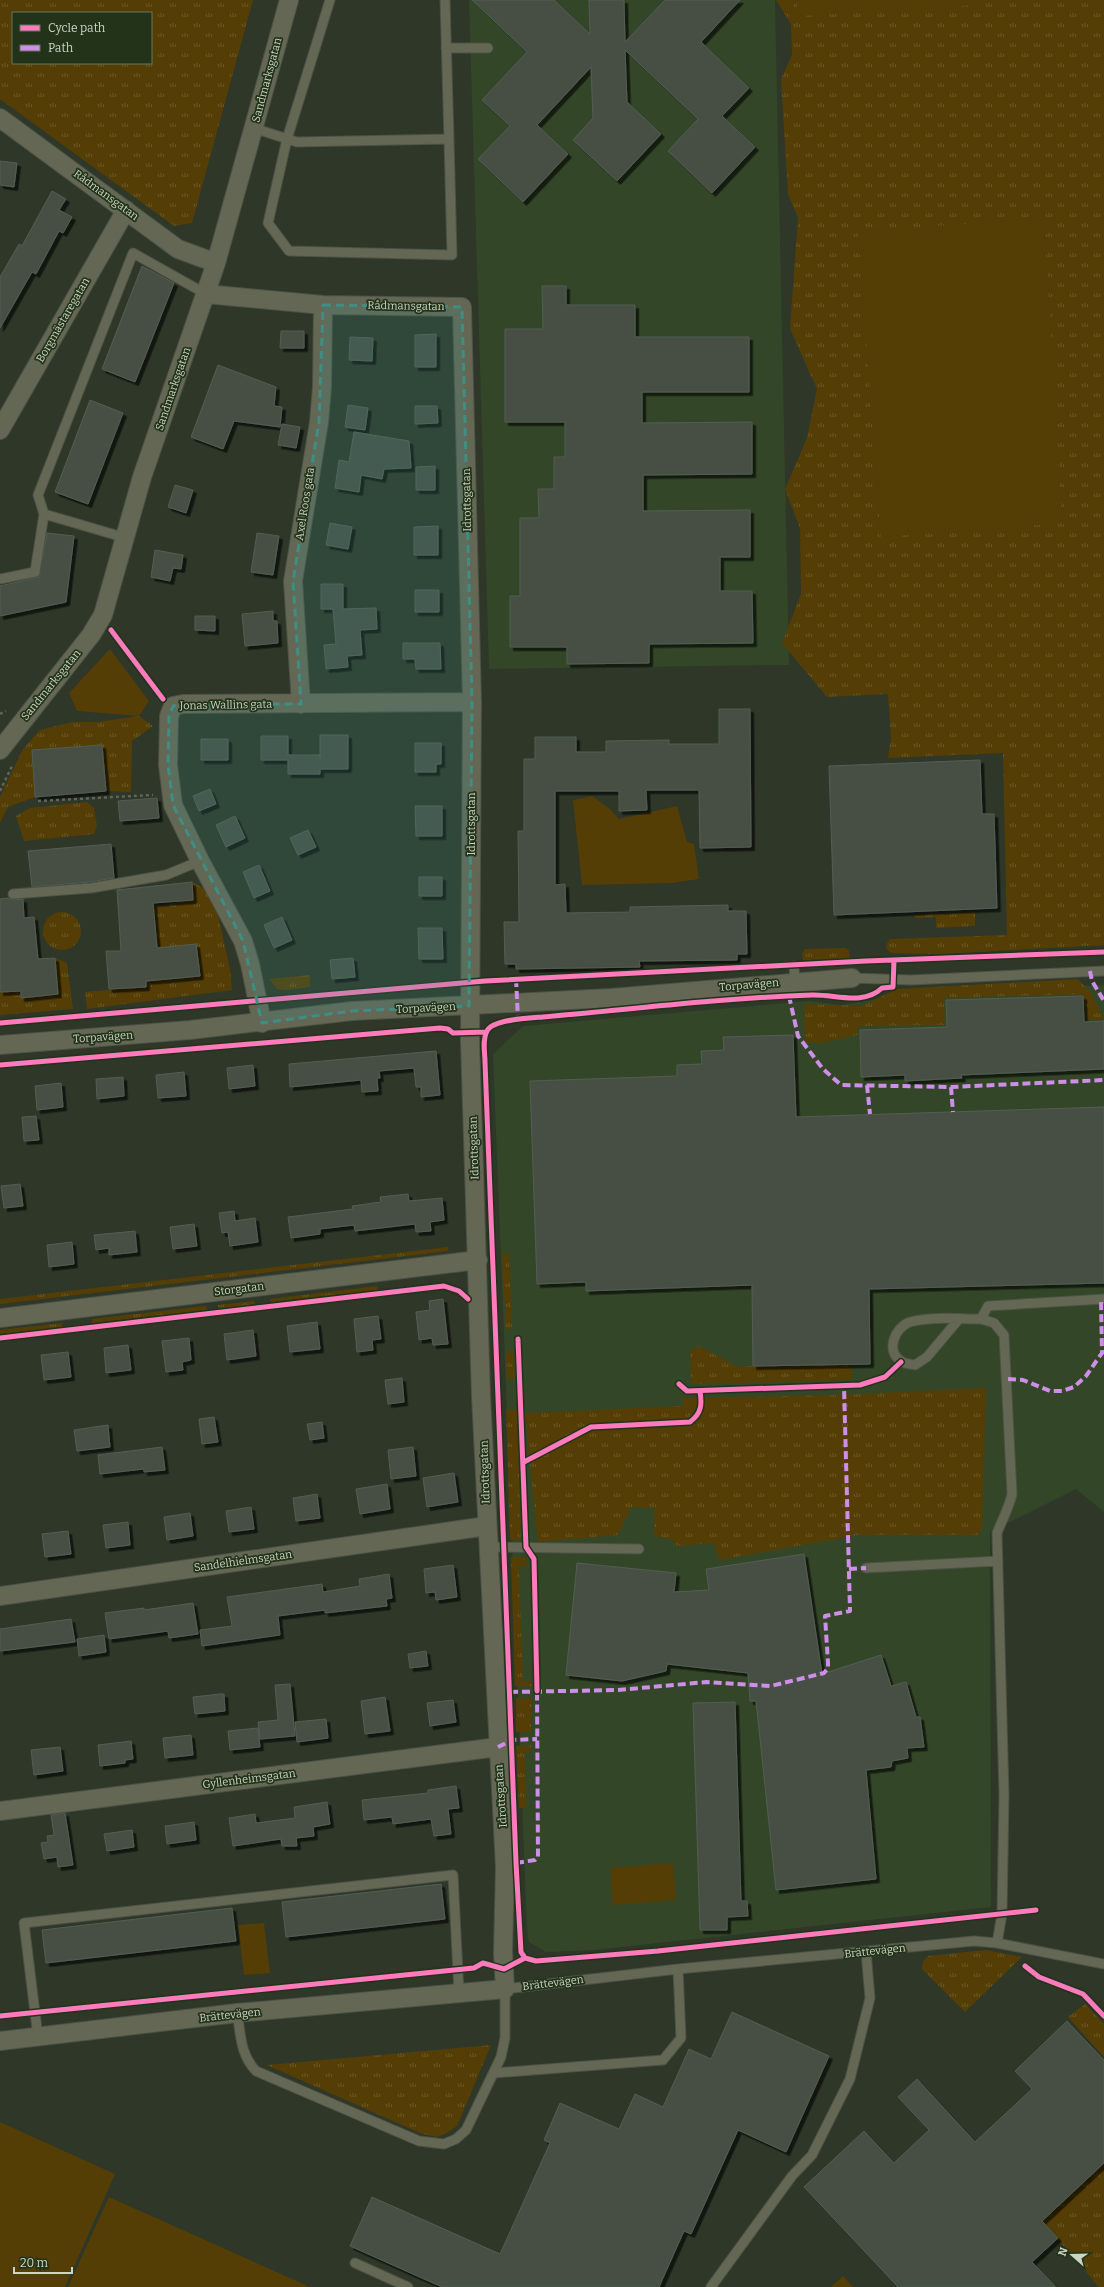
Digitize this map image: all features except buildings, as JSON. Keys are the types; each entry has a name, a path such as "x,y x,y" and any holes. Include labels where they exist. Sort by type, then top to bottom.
{"street":[{"name":"Sandmarksgatan","path":"1,746 91,635 103,616 142,477 216,263 288,0"},
{"name":"Rådmansgatan","path":"0,118 178,249 216,263"},
{"name":"Borgmästaregatan","path":"0,430 126,210"},
{"name":"Rådmansgatan","path":"206,294 323,305 462,307"},
{"name":"Axel Roos gata","path":"301,704 293,581 319,422 322,387 323,305"},
{"name":"Idrottsgatan","path":"462,307 472,702 469,1006 487,1526 505,1867 503,1953 505,1989"},
{"name":"Jonas Wallins gata","path":"262,1023 250,964 243,941 200,861 174,805 171,794 168,765 169,716 173,706 183,704 472,702"},
{"name":"Torpavägen","path":"0,1045 262,1023 352,1011 611,998 795,973 852,978"},
{"name":"Storgatan","path":"0,1318 478,1260"},
{"name":"Sandelhielmsgatan","path":"0,1596 487,1526"},
{"name":"Gyllenheimsgatan","path":"0,1811 498,1747"},
{"name":"Brättevägen","path":"0,2041 237,2013 505,1989"}],"lane":[{"path":"330,0 286,138 268,223 289,251 452,255 445,0"},
{"path":"446,48 488,48"},
{"path":"253,128 297,142 448,138"},
{"path":"0,579 35,572 44,514 38,495 132,253 206,294"},
{"path":"44,514 126,538"},
{"path":"12,894 91,888 159,876 200,861"},
{"path":"852,978 911,980 1104,971"},
{"path":"981,1319 988,1306 1104,1300"},
{"path":"959,1320 927,1357 916,1364 901,1362 894,1354 893,1340 898,1330 909,1322 981,1319 994,1323 1004,1335 1007,1368 1012,1494 1010,1506 1003,1517 997,1533 1004,1795 1002,1914 997,1943"},
{"path":"489,1547 639,1549"},
{"path":"866,1568 998,1561"},
{"path":"38,2037 24,1922 453,1875 459,1993"},
{"name":"Brättevägen","path":"505,1989 678,1969 974,1941 997,1943 1104,1964"},
{"path":"711,2287 792,2176 812,2155 850,2079 870,1998 866,1952"},
{"path":"495,2073 663,2060 681,2038 678,1969"},
{"path":"237,2013 244,2054 248,2062 256,2070 419,2141 439,2145 450,2142 462,2136 495,2073 506,2038 505,1989"},
{"path":"354,2263 408,2287"}],"path":[{"path":"38,801 171,794"}],"highlighted area":[{"path":"323,305 462,307 472,702 469,1006 352,1011 262,1023 243,941 173,805 168,765 169,716 173,706 183,704 301,704 293,581 319,422"}],"shaded area":[{"path":"469,0 775,0 789,665 489,669"},
{"path":"1104,985 1104,1512 1076,1489 990,1532 991,1907 594,1950 546,1952 529,1942 527,1930 493,1054 523,1026 809,1001 841,1005 924,992"}],"green space":[{"path":"0,0 253,0 192,223 174,226 0,99"},
{"path":"776,0 1104,0 1104,945 940,954 892,953 887,950 886,945 890,939 1007,935 1003,753 888,758 891,738 888,694 827,697 782,643 801,594 800,528 785,489 807,438 817,389 790,329 798,218 788,194 781,79 792,55 791,24"},
{"path":"797,0 974,0 975,5 798,16"},
{"path":"1044,219 1062,523 881,537 858,231"},
{"path":"110,649 149,701 139,716 77,711 69,693"},
{"path":"139,716 153,726 132,741 131,792 106,791 102,745 32,750 35,797 8,807 0,823 0,797 23,749 40,730 72,722 97,722"},
{"path":"592,796 610,809 619,819 677,806 687,842 694,844 699,879 672,883 582,885 573,800"},
{"path":"87,802 94,808 97,826 94,834 24,841 16,816 30,808"},
{"path":"192,882 213,893 230,969 232,990 87,1009 85,992 145,987 146,981 199,976 196,944 157,948 153,906 193,900"},
{"path":"58,912 66,912 76,917 80,924 80,938 76,945 66,950 58,950 48,945 46,942 43,935 43,927 48,917 51,915"},
{"path":"975,912 975,926 936,928 936,917 915,918 915,915"},
{"path":"846,948 849,951 850,959 803,961 802,953 805,949"},
{"path":"55,958 67,963 73,1009 0,1015 0,992 21,991 22,998 58,994"},
{"path":"310,975 310,987 287,990 277,989 269,979"},
{"path":"1078,979 1091,993 1104,1019 1087,1020 1083,994 944,998 945,1025 858,1026 857,1035 821,1043 805,1042 804,1004 862,1006 897,989"},
{"path":"448,1247 448,1251 0,1304 0,1299"},
{"path":"502,1253 509,1254 512,1328 506,1330"},
{"path":"377,1286 378,1290 271,1302 270,1299"},
{"path":"254,1301 255,1304 219,1309 218,1305"},
{"path":"206,1306 207,1310 92,1323 92,1319"},
{"path":"62,1323 62,1327 0,1334 0,1330"},
{"path":"852,1341 852,1380 691,1384 690,1351 699,1346 738,1367 753,1366"},
{"path":"506,1351 513,1351 515,1378 507,1379"},
{"path":"986,1388 982,1529 978,1535 859,1535 719,1560 714,1543 675,1546 674,1540 654,1536 654,1508 631,1507 618,1535 538,1542 525,1413 683,1406 682,1398 837,1395"},
{"path":"506,1409 517,1410 521,1540 510,1540"},
{"path":"511,1557 526,1557 527,1566 519,1566 523,1681 531,1681 531,1686 515,1686"},
{"path":"516,1698 532,1698 531,1732 516,1732"},
{"path":"532,1745 531,1750 525,1752 526,1808 519,1808 516,1746"},
{"path":"673,1863 676,1900 613,1905 610,1868"},
{"path":"264,1923 270,1973 244,1975 238,1925"},
{"path":"986,1950 1022,1957 965,2012 922,1969 923,1961 928,1956"},
{"path":"1085,2004 1104,2024 1104,2057 1068,2017"},
{"path":"491,2045 457,2126 445,2134 436,2137 420,2133 267,2065"},
{"path":"0,2122 115,2174 65,2287 0,2287"},
{"path":"1104,2163 1104,2287 1099,2287 1042,2221"},
{"path":"109,2197 310,2287 68,2287"},
{"path":"843,2276 853,2287 831,2287"}],"marked path":[{"path":"1090,971 1092,981 1104,1001"},
{"path":"516,979 518,1019"},
{"path":"789,996 798,1036 823,1069 841,1085 951,1087 1104,1080"},
{"path":"867,1085 870,1114"},
{"path":"951,1087 953,1112"},
{"path":"1008,1379 1023,1380 1050,1391 1062,1391 1074,1387 1086,1376 1102,1353 1101,1300"},
{"path":"510,1692 618,1690 707,1682 771,1686 824,1673 828,1668 825,1616 850,1611 844,1386"},
{"path":"849,1569 866,1568"},
{"path":"516,1863 535,1860 538,1857 537,1689"},
{"path":"498,1747 512,1740 537,1739"}],"cycle path":[{"path":"111,630 163,699"},
{"path":"0,1023 485,981 866,961 1104,952"},
{"path":"525,1958 521,1952 516,1863 484,1046 485,1035 487,1031 496,1024 521,1019 778,996 821,995 848,998 866,997 882,988 893,987 894,960"},
{"path":"0,1065 440,1028 448,1029 453,1033 486,1032"},
{"path":"0,1338 444,1286 459,1291 468,1299"},
{"path":"518,1339 526,1547 534,1559 537,1691"},
{"path":"679,1384 687,1391 860,1385 885,1377 901,1362"},
{"path":"524,1462 591,1427 690,1422 699,1412 701,1400 700,1391"},
{"path":"0,2016 474,1968 483,1963 504,1969 525,1958 536,1961 658,1951 1036,1910"},
{"path":"1025,1966 1039,1977 1083,1994 1104,2016"}]}
